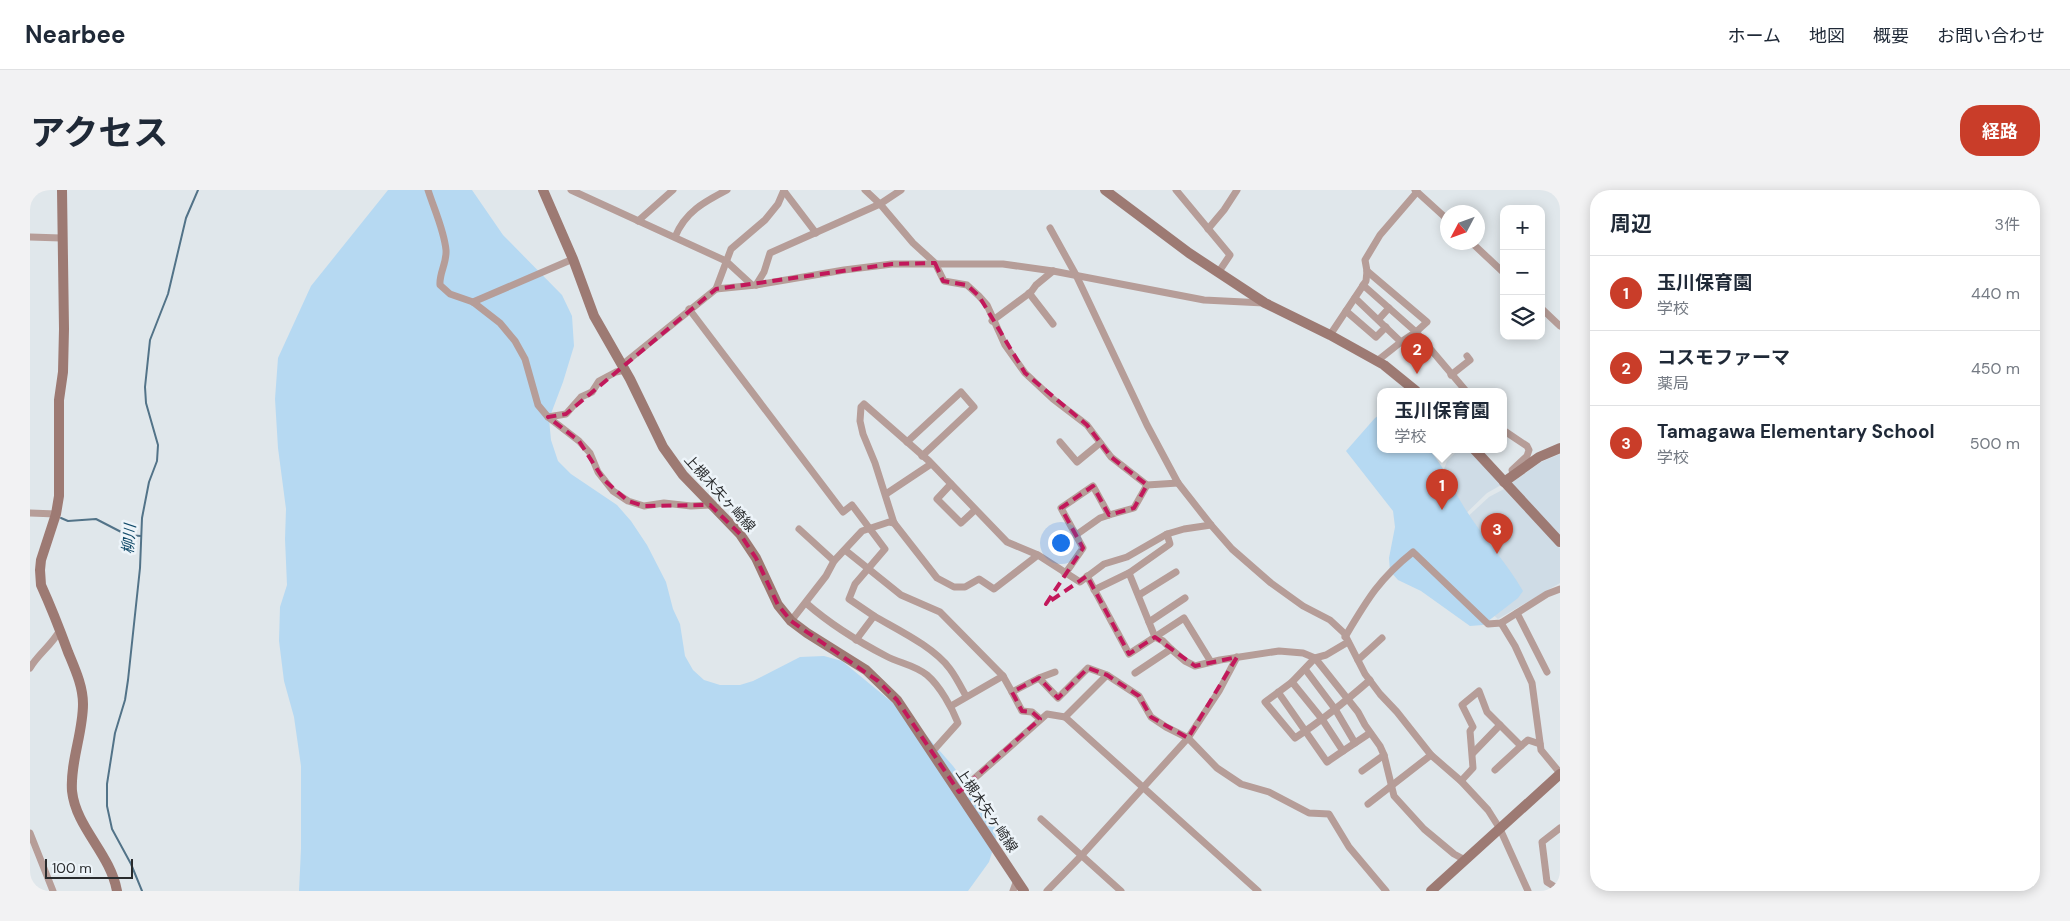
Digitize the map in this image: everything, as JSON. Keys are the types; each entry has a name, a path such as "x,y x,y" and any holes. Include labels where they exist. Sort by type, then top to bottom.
{"street":[{"path":"428,190 446,249 446,260 440,278 440,285 450,294 473,302 500,323 515,341 525,359 538,405 548,417 579,441 590,453 598,472 613,491 628,501 644,506 664,503 691,506 710,505"},
{"name":"上槻木矢ヶ崎線","path":"542,190 573,259 594,316 663,447 683,476 740,534 756,558 778,605 791,621 807,634 849,658 878,681 897,700 1024,891"},
{"path":"571,190 727,262 754,285"},
{"path":"638,221 674,190"},
{"path":"675,238 680,224 701,204 727,190"},
{"path":"784,190 816,233"},
{"path":"716,289 731,249 765,220 778,204 784,190"},
{"path":"865,190 880,204 913,243 935,264 944,281 967,285 979,296 987,305 992,321 1005,345 1025,373 1087,425 1111,457 1147,485 1178,483"},
{"path":"754,285 764,272 770,253 880,204 901,190"},
{"path":"1105,190 1218,273 1266,303 1377,361 1412,388"},
{"path":"1176,190 1230,255 1218,273"},
{"path":"1208,229 1237,190"},
{"path":"1330,335 1363,285 1367,271 1365,260 1380,236 1416,191 1440,213"},
{"path":"59,192 64,329 63,372 59,400 59,496 56,514 40,570 41,585 80,684 83,703 73,770 72,790 75,804 87,830 105,857 117,891"},
{"path":"1050,228 1076,275 1147,425 1178,483 1210,525 1232,548 1256,570 1303,606 1330,620 1347,639 1370,680 1431,755 1478,798 1500,829 1528,891"},
{"path":"30,238 61,238"},
{"path":"1480,250 1500,269"},
{"path":"473,302 573,259"},
{"path":"548,417 566,414 581,397 592,392 599,381 623,368 689,309 716,289 899,264 1003,264 1076,275 1204,300 1266,303"},
{"path":"992,321 1029,294 1053,271"},
{"path":"1367,271 1427,322 1377,361"},
{"path":"1363,285 1416,332 1463,388"},
{"path":"1029,294 1053,324"},
{"path":"1355,298 1401,342"},
{"path":"1379,319 1390,308"},
{"path":"689,309 843,512 852,505 885,549 855,584 849,598 936,655 950,669 966,696"},
{"path":"1346,311 1376,338 1386,327"},
{"path":"1545,312 1560,326"},
{"path":"1451,375 1470,360 1467,356"},
{"path":"907,442 961,392 974,407 922,456"},
{"path":"1038,555 994,589 979,578 965,587 954,587 936,578 894,523 886,494 863,434 860,421 860,407 864,404 931,464 1007,542 1038,555 1080,582 1104,564 1127,557 1167,534 1210,525"},
{"path":"1507,433 1527,446 1529,450 1527,456 1512,470 1513,474"},
{"path":"1060,442 1077,462 1100,443"},
{"path":"1504,482 1539,457 1560,448"},
{"path":"1478,453 1560,542"},
{"path":"886,494 931,464"},
{"path":"951,484 936,498 961,523 976,510"},
{"path":"1076,535 1100,518 1134,508 1147,485"},
{"path":"1065,574 1083,548 1061,508 1093,486 1109,515"},
{"path":"30,513 56,514"},
{"path":"791,621 826,576 834,561 862,531 889,522 894,523"},
{"path":"799,529 834,561"},
{"path":"1094,590 1129,573 1170,544 1167,534"},
{"path":"845,550 901,595 940,612 1003,676 1022,711 1032,712 1040,719"},
{"path":"1370,680 1349,699 1295,738 1265,702 1292,682 1315,658 1326,655 1347,639 1375,587 1392,569 1413,552 1488,624 1501,623 1547,594 1560,589"},
{"path":"1139,596 1176,572"},
{"path":"1129,573 1155,637 1163,641 1185,661 1195,666 1237,656 1279,651 1303,653 1315,658 1349,699 1380,746 1394,796 1424,829 1454,854 1465,860"},
{"path":"1087,576 1129,654 1184,618 1211,662"},
{"path":"1150,622 1185,598"},
{"path":"806,603 856,640 887,657 908,664 928,675 951,706 958,723 932,752"},
{"path":"1517,613 1547,672"},
{"path":"856,640 874,616"},
{"path":"1431,891 1560,774 1541,750 1532,682 1515,646 1501,623"},
{"path":"30,668 36,657 55,638 60,630"},
{"path":"1358,660 1382,638"},
{"path":"1135,673 1171,650"},
{"path":"1047,891 1188,738 1218,691 1237,656"},
{"path":"1039,678 1058,698 1088,668 1107,675 1139,696 1151,717 1188,738 1217,768 1241,784 1270,792 1309,813 1330,814 1349,847 1386,891"},
{"path":"1305,669 1335,709 1355,743"},
{"path":"1012,692 1055,672"},
{"path":"1065,717 1107,675"},
{"path":"951,706 1003,676"},
{"path":"1292,682 1322,719 1343,751"},
{"path":"1461,781 1473,768 1470,731 1473,727 1462,705 1479,691 1487,712 1521,746"},
{"path":"1278,692 1326,762 1370,733"},
{"path":"959,792 1047,714 1065,717 1258,891"},
{"path":"1473,753 1500,725"},
{"path":"1495,770 1528,740 1540,744"},
{"path":"1362,771 1384,755"},
{"path":"1368,804 1431,755"},
{"path":"1041,819 1121,891"},
{"path":"1560,828 1542,842 1542,852 1547,882 1560,890"},
{"path":"30,835 53,891"},
{"path":"1013,891 1017,880"}],"highlighted area":[{"path":"935,263 943,281 967,285 979,296 1025,373 1087,425 1111,457 1147,485 1134,508 1109,515 1093,486 1061,508 1083,548 1046,604 1087,576 1129,654 1155,637 1195,666 1237,657 1188,738 1151,717 1139,696 1107,675 1088,668 1058,698 1039,678 1012,692 1022,711 1032,712 1040,719 959,792 897,700 878,681 791,621 778,605 756,558 740,534 710,505 644,506 628,501 604,480 579,441 548,417 566,414 716,289 892,264"}],"shaded area":[{"path":"388,190 472,190 503,235 562,295 572,316 574,346 549,419 551,440 558,461 571,474 617,505 631,521 647,545 666,582 673,609 680,624 685,656 693,670 704,680 720,685 740,685 753,681 800,657 824,656 842,661 910,717 953,766 994,821 996,840 989,862 968,891 299,891 301,766 294,717 284,681 279,641 280,607 287,585 286,509 278,448 275,399 278,358 311,286"},
{"path":"1377,417 1377,453 1431,453 1442,467 1468,513 1523,591 1518,598 1483,625 1470,626 1421,591 1398,580 1390,571 1389,558 1395,527 1393,511 1346,451"},
{"path":"1455,453 1475,453 1503,484 1487,493 1423,555 1437,488 1447,461"},
{"path":"1560,454 1560,539 1510,484 1541,462"},
{"path":"1504,489 1560,548 1560,583 1498,619 1431,560 1437,545 1489,497"}],"waterway":[{"name":"柳川","path":"142,891 131,864 112,829 107,806 107,784 115,733 125,700 128,680 140,568 142,518 149,482 157,461 158,445 146,403 145,387 150,340 168,294 186,218 198,190"},
{"path":"1553,190 1558,195"},
{"path":"61,518 68,521 96,519 127,535 141,536"}],"place":[{"name":"コスモファーマ","path":"1417,374"},
{"name":"玉川保育園","path":"1442,510"},
{"name":"Tamagawa Elementary School","path":"1497,554"}]}
